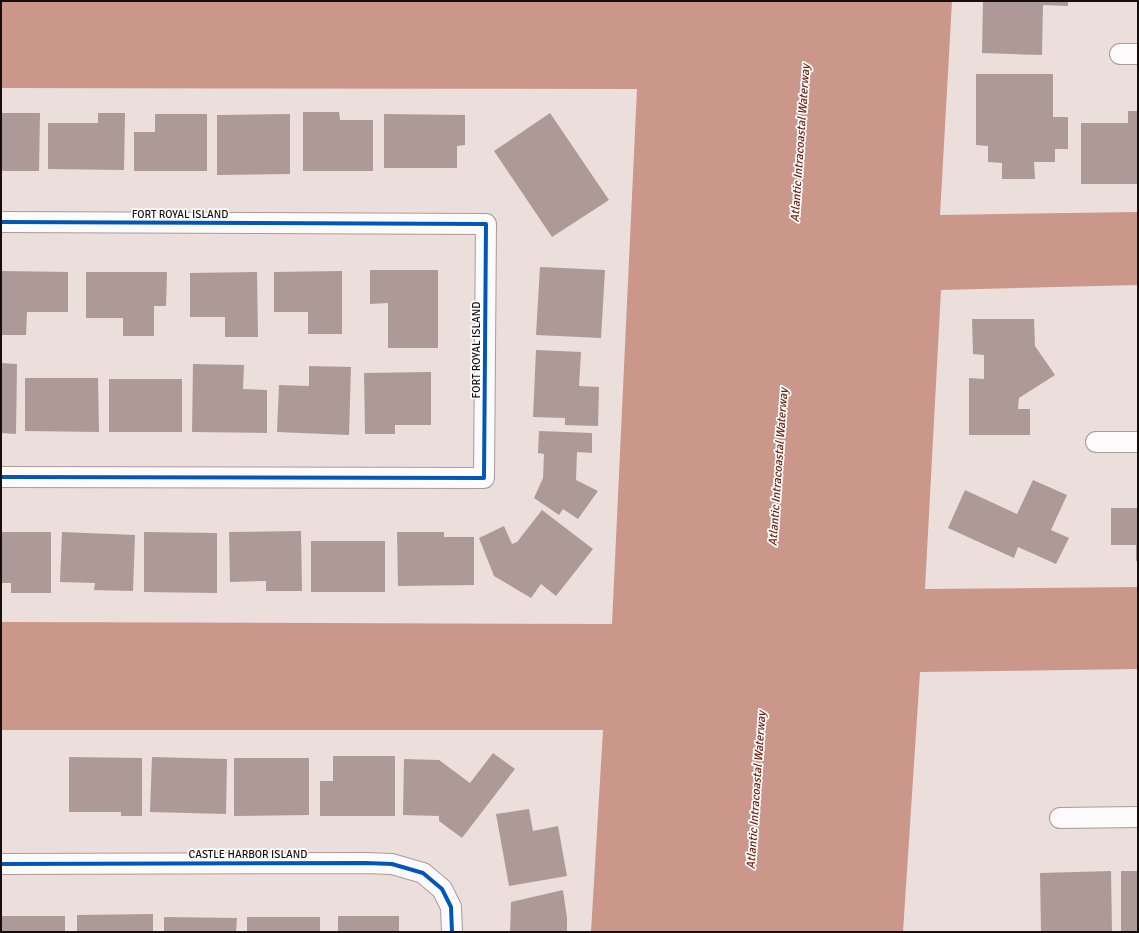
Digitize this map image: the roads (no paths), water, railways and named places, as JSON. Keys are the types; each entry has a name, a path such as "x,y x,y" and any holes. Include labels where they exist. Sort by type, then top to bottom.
{"street":[{"name":"FORT ROYAL ISLAND","path":"1,222 486,224 486,232 484,478 1,477"},
{"path":"1096,442 1138,442"},
{"path":"1060,818 1138,817"},
{"name":"CASTLE HARBOR ISLAND","path":"1,864 392,864 423,873 442,889 451,907 452,932"}],"water":[{"name":"Atlantic Intracoastal Waterway","path":"1,1 952,1 940,215 1138,212 1138,285 941,290 925,589 1138,587 1138,669 920,672 903,932 591,932 603,730 1,730 1,622 612,624 637,89 1,88"}]}
